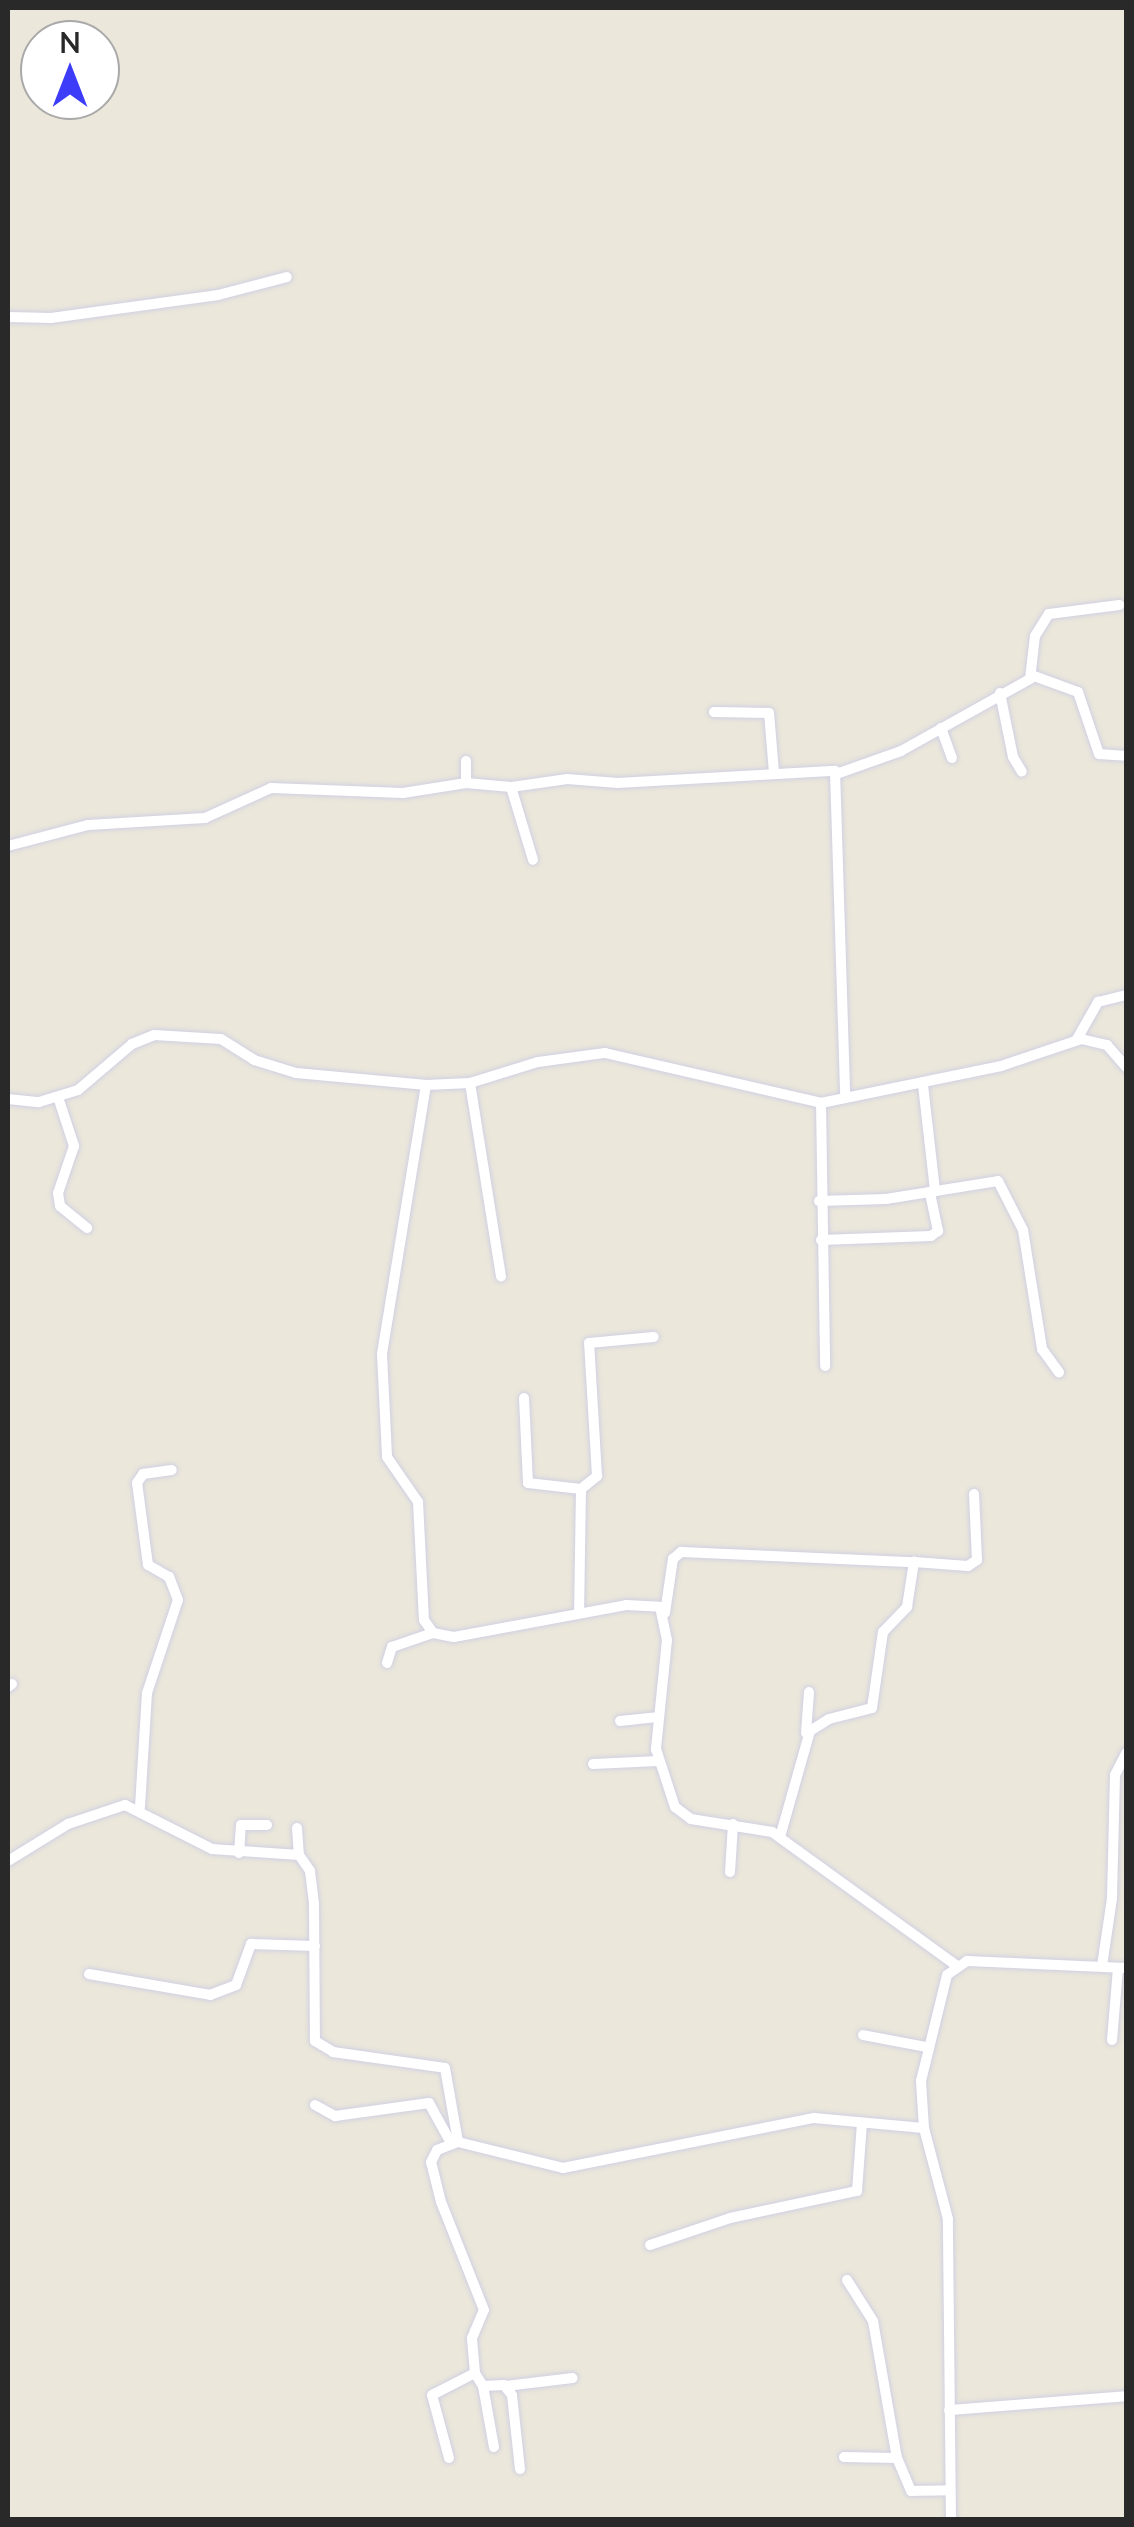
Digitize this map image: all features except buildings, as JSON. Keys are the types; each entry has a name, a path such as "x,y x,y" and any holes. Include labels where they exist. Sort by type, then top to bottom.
{"street":[{"path":"8,318 51,318 218,294 287,276"},
{"path":"1034,676 1034,636 1049,614 1119,605"},
{"path":"8,846 88,826 206,818 260,790 390,794 466,783 511,787 567,778 618,783 774,772 839,773 878,762 1034,676 1078,692 1099,754 1126,756"},
{"path":"1000,693 1012,757 1022,772"},
{"path":"714,712 768,714 774,772"},
{"path":"941,728 952,758"},
{"path":"466,761 466,783"},
{"path":"839,773 845,1098"},
{"path":"511,787 533,860"},
{"path":"1077,1039 1098,1002 1126,995"},
{"path":"8,1098 27,1104 92,1082 123,1051 154,1035 221,1039 254,1060 296,1073 396,1077 426,1085 470,1084 538,1062 605,1053 821,1103 923,1085 1077,1039 1102,1041 1126,1067"},
{"path":"470,1084 501,1277"},
{"path":"426,1085 382,1354 386,1457 415,1490 421,1608 433,1633"},
{"path":"821,1240 930,1236 938,1231 923,1085"},
{"path":"58,1096 74,1146 58,1193 60,1206 88,1228"},
{"path":"821,1103 819,1201 825,1366"},
{"path":"819,1201 933,1191 993,1180 1003,1186 1024,1230 1044,1355 1059,1372"},
{"path":"524,1398 528,1483 580,1489 596,1476 589,1343 654,1337"},
{"path":"140,1807 147,1694 178,1600 170,1576 148,1566 137,1483 142,1474 172,1470"},
{"path":"579,1613 580,1489"},
{"path":"974,1494 977,1560 968,1566 681,1552 672,1559 657,1717 658,1761 680,1812 780,1837 832,1882 937,1946 956,1966 1122,1968 1112,2040"},
{"path":"806,1739 817,1724 872,1708 883,1632 907,1608 914,1562"},
{"path":"387,1663 389,1649 433,1633 454,1637 626,1604 653,1605 666,1613"},
{"path":"780,1837 806,1739 809,1692"},
{"path":"620,1721 657,1717"},
{"path":"1102,1966 1112,1898 1115,1775 1126,1753"},
{"path":"593,1764 658,1761"},
{"path":"8,1861 92,1813 140,1807 212,1848 298,1855"},
{"path":"239,1853 241,1825 267,1824"},
{"path":"730,1872 733,1824"},
{"path":"297,1828 298,1855 310,1871 315,2040 332,2052 445,2068 455,2142"},
{"path":"89,1974 210,1995 236,1984 250,1944 315,1946"},
{"path":"952,2520 948,2219 924,2128 926,2047 956,1966"},
{"path":"863,2035 926,2047"},
{"path":"315,2105 335,2116 429,2102 455,2142 562,2168 814,2118 924,2128"},
{"path":"650,2246 730,2218 865,2191 862,2123"},
{"path":"455,2142 431,2162 484,2310 472,2338 475,2373 483,2386 494,2448"},
{"path":"848,2280 873,2321 897,2458 911,2491 950,2490"},
{"path":"449,2458 432,2395 475,2373"},
{"path":"483,2386 573,2378"},
{"path":"949,2410 1122,2396 1126,2383"},
{"path":"506,2386 515,2405 520,2469"},
{"path":"844,2457 897,2458"}]}
